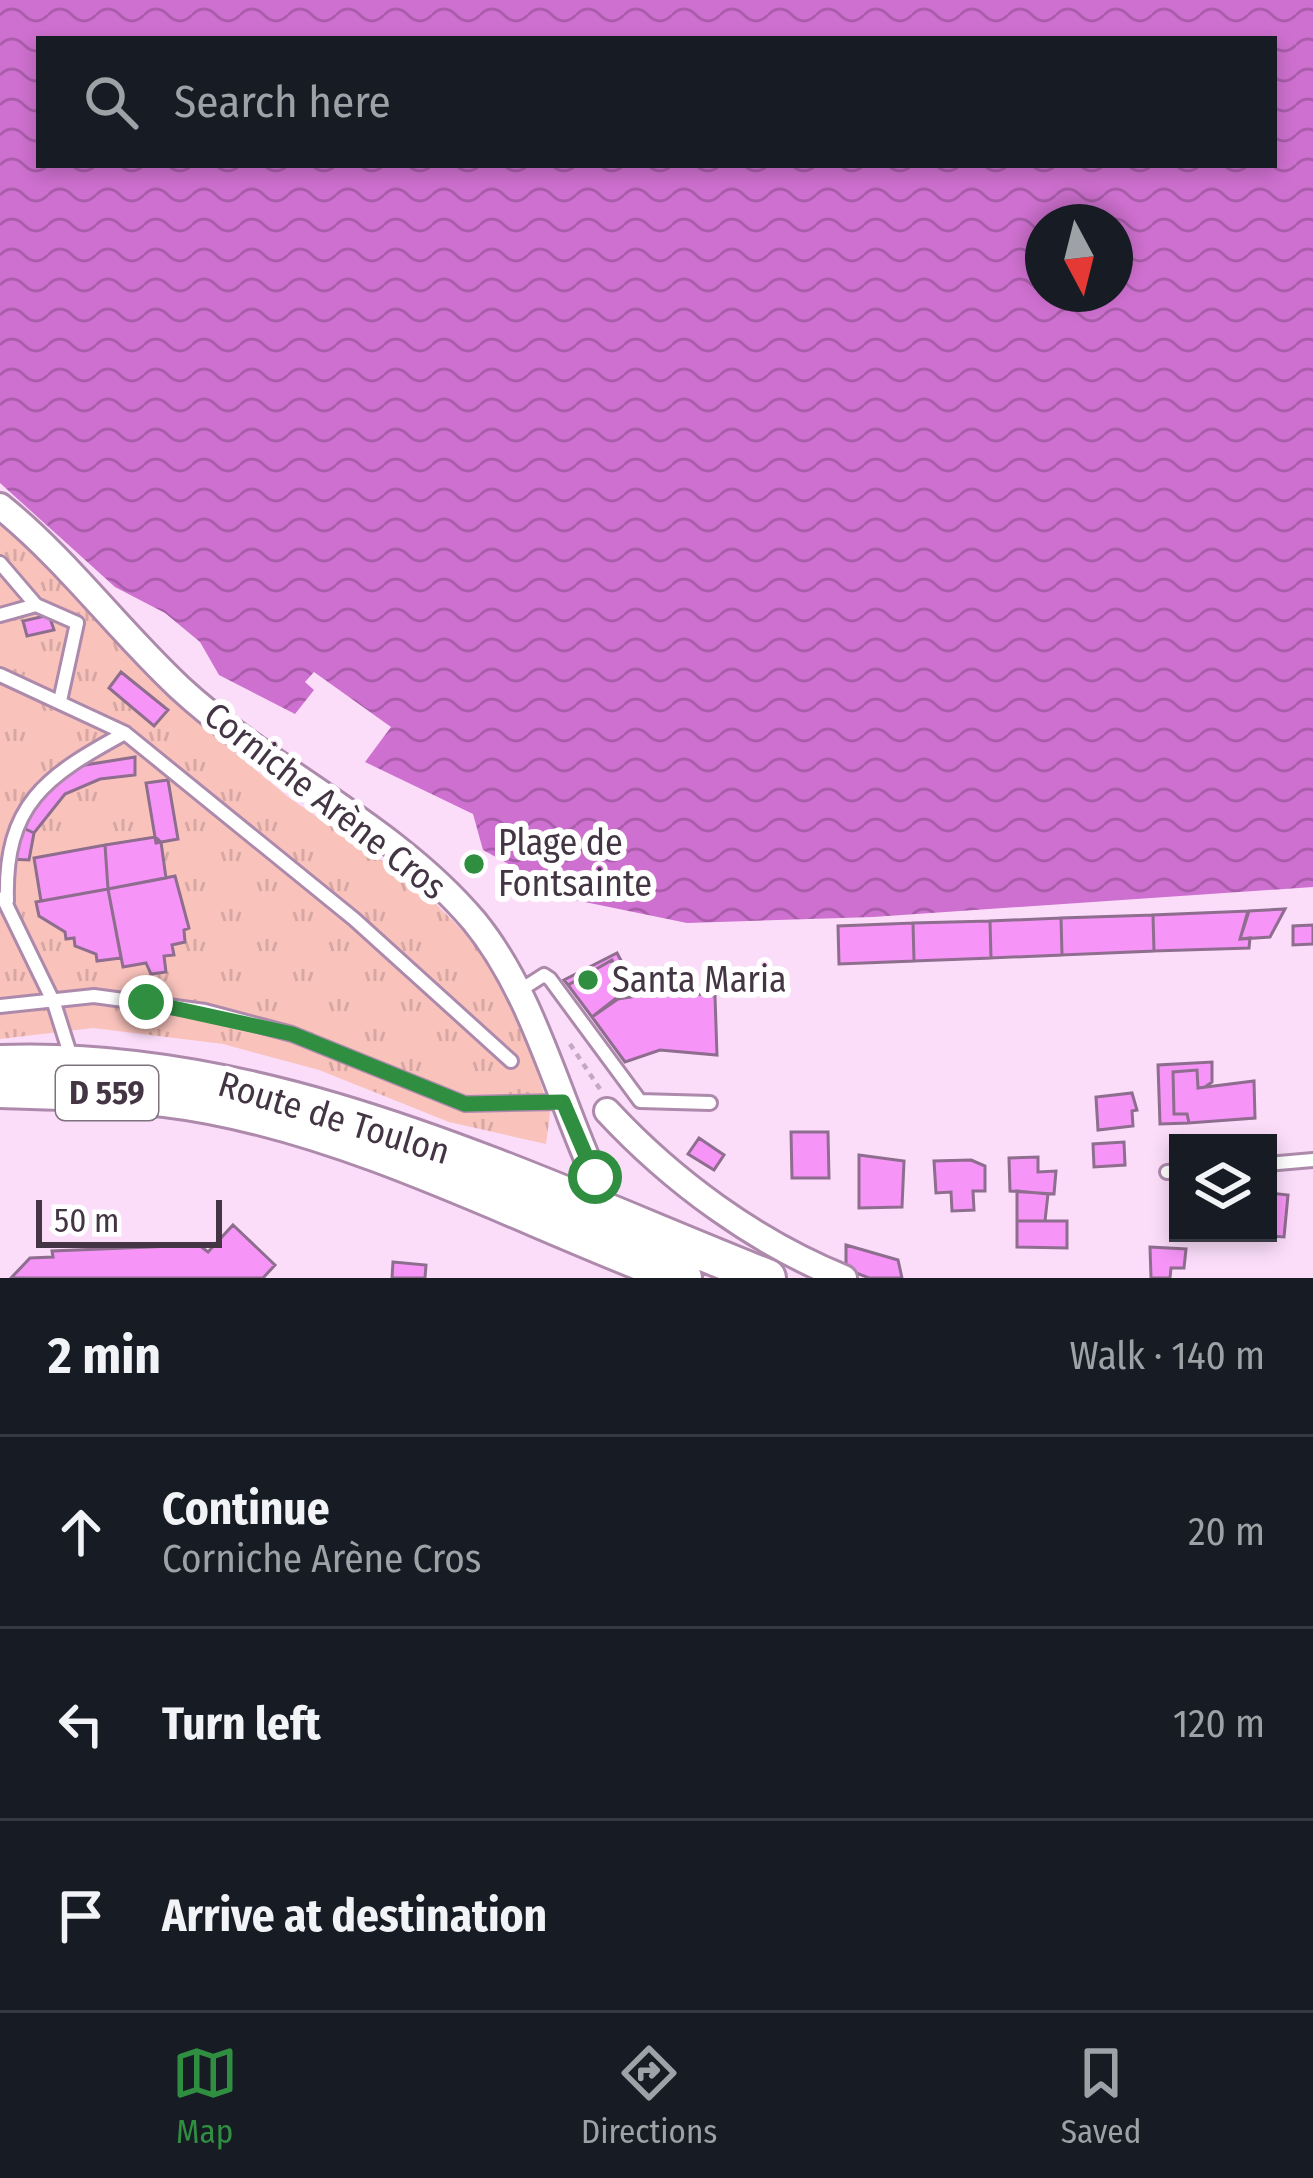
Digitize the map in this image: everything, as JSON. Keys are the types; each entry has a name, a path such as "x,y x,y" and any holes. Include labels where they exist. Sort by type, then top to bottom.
{"main road":[{"name":"Route de Toulon","path":"0,1064 72,1061 196,1076 289,1096 566,1213 683,1278"},
{"name":"Route de Toulon","path":"0,1089 140,1094 284,1122 767,1278"}],"street":[{"name":"Corniche Arène Cros","path":"0,506 85,584 182,690 355,818 473,920 518,992 578,1146 595,1177 566,1213"},
{"path":"608,1111 648,1155 709,1201 805,1262 844,1278"}],"lane":[{"path":"0,562 36,605 77,623 60,701"},
{"path":"0,615 36,605"},
{"path":"0,675 125,733 354,919 511,1060"},
{"path":"72,1061 54,1003 4,899 7,860 22,810 45,783 125,733"},
{"path":"518,992 544,975 550,979 640,1101 710,1103"},
{"path":"0,1006 94,996 228,1017 292,1034 465,1104 563,1102"},
{"path":"1277,1163 1313,1160"}],"green space":[{"path":"0,517 178,705 288,797 416,884 483,951 514,1005 538,1074 550,1114 546,1144 449,1122 319,1070 223,1044 93,1028 0,1039"}],"water":[{"path":"0,0 1313,0 1313,887 873,917 687,923 575,900 483,850 473,814 365,762 391,727 314,672 305,682 314,690 295,714 219,675 200,642 165,613 115,587 0,483"}],"building":[{"path":"49,615 54,630 27,636 23,621"},
{"path":"121,672 168,710 154,726 109,688"},
{"path":"135,757 135,775 100,779 65,794 34,833 17,825 59,777 85,765"},
{"path":"168,780 178,839 156,843 146,783"},
{"path":"17,825 34,833 29,860 10,859"},
{"path":"155,837 161,842 166,878 108,889 105,845"},
{"path":"105,845 108,889 41,901 34,858"},
{"path":"175,876 189,928 184,930 185,942 172,945 174,955 164,956 166,972 151,974 146,963 123,967 108,889"},
{"path":"108,889 121,958 97,961 96,954 75,946 74,938 66,939 65,932 39,916 36,902"},
{"path":"1285,909 1270,937 1240,939 1249,911"},
{"path":"1248,911 1240,939 1250,938 1249,948 1154,951 1153,915"},
{"path":"1153,915 1154,951 1062,955 1061,918"},
{"path":"1061,918 1062,955 991,958 990,921"},
{"path":"990,921 991,958 914,961 913,923"},
{"path":"913,923 914,961 839,964 838,926"},
{"path":"1313,925 1313,944 1293,945 1293,926"},
{"path":"617,953 635,987 628,989 612,960 568,985 564,980"},
{"path":"612,960 628,989 592,1017 568,985"},
{"path":"668,991 715,996 717,1055 660,1050 625,1062 592,1017 618,999"},
{"path":"1212,1062 1212,1082 1205,1087 1198,1088 1197,1070 1173,1072 1174,1114 1187,1114 1189,1123 1160,1124 1158,1065"},
{"path":"1197,1070 1198,1088 1254,1081 1255,1118 1189,1123 1187,1114 1174,1114 1173,1072"},
{"path":"1132,1093 1137,1110 1132,1111 1133,1126 1098,1130 1096,1097"},
{"path":"791,1132 828,1132 829,1178 792,1178"},
{"path":"699,1138 724,1155 714,1170 688,1154"},
{"path":"1124,1142 1125,1165 1094,1167 1093,1144"},
{"path":"859,1155 904,1161 902,1207 859,1208"},
{"path":"1038,1157 1038,1172 1056,1171 1054,1194 1010,1191 1009,1158"},
{"path":"971,1160 985,1166 985,1191 973,1191 974,1210 952,1211 951,1192 936,1193 934,1161"},
{"path":"1017,1191 1048,1194 1045,1221 1017,1221"},
{"path":"1277,1194 1288,1195 1284,1237 1277,1237"},
{"path":"1017,1221 1067,1221 1067,1248 1017,1247"},
{"path":"233,1225 275,1265 263,1278 11,1278 30,1258 53,1257 52,1251 199,1245 208,1252"},
{"path":"846,1245 898,1260 902,1278 869,1278 846,1269"},
{"path":"1150,1247 1186,1249 1184,1268 1171,1268 1170,1278 1151,1278"},
{"path":"393,1262 426,1265 425,1278 392,1278"}],"place":[{"name":"Plage de Fontsainte","path":"474,864"},
{"name":"Santa Maria","path":"588,980"}],"route":[{"path":"146,1002 205,1011 292,1034 465,1104 563,1102 595,1177"}]}
